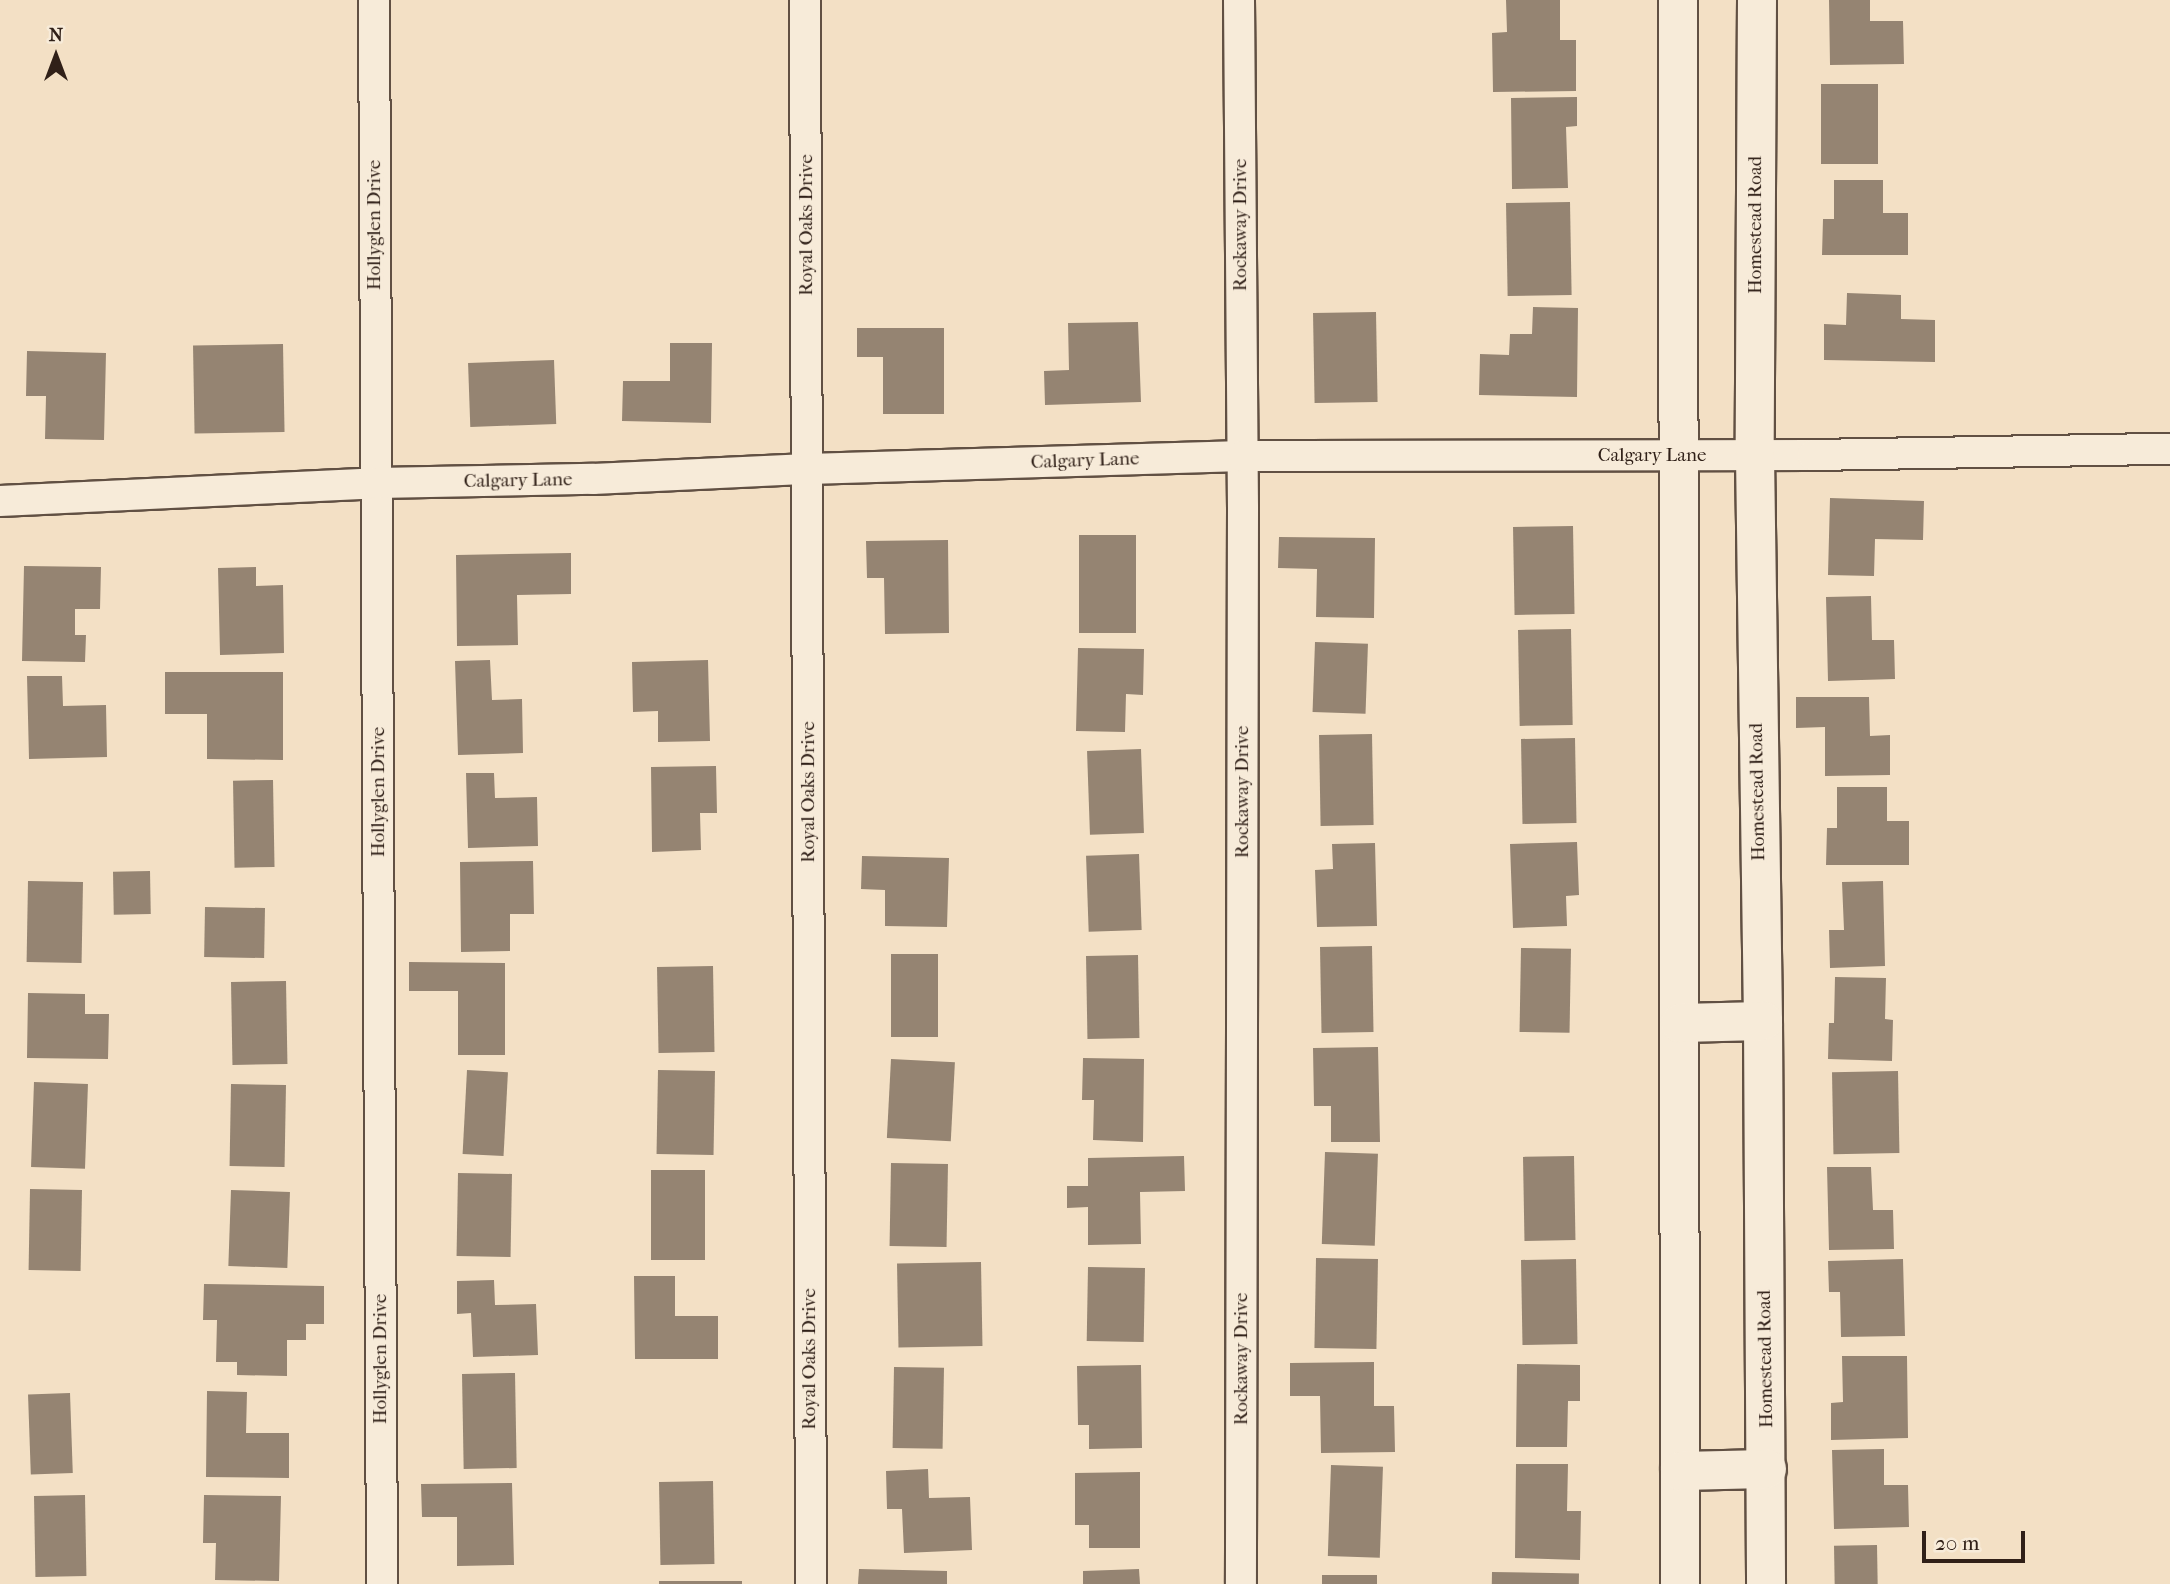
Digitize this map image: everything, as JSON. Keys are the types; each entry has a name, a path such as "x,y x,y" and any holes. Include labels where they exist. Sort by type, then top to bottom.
{"main road":[{"path":"1678,0 1680,1584"},
{"name":"Homestead Road","path":"1757,0 1755,455 1763,1021 1766,1584"},
{"path":"1680,1023 1763,1021"},
{"path":"1680,1471 1767,1469"}],"street":[{"name":"Hollyglen Drive","path":"374,0 382,1584"},
{"name":"Royal Oaks Drive","path":"806,0 811,1584"},
{"name":"Rockaway Drive","path":"1239,0 1243,456 1241,1584"},
{"name":"Calgary Lane","path":"0,501 377,484 593,480 808,468 1243,456 1755,455 2170,449"}],"building":[{"path":"1506,0 1560,0 1560,40 1576,40 1576,91 1493,92 1492,33 1507,32"},
{"path":"1829,0 1870,0 1870,21 1903,21 1904,64 1830,65"},
{"path":"1821,84 1878,84 1878,164 1821,164"},
{"path":"1577,97 1577,126 1566,127 1568,188 1512,189 1511,98"},
{"path":"1834,180 1883,180 1883,213 1908,213 1908,255 1822,255 1823,219 1834,219"},
{"path":"1570,202 1572,295 1508,296 1506,203"},
{"path":"1847,293 1901,295 1901,319 1935,320 1935,362 1824,360 1824,324 1846,325"},
{"path":"1533,307 1578,308 1577,397 1479,395 1480,354 1509,355 1510,334 1532,334"},
{"path":"1376,312 1378,402 1315,403 1313,313"},
{"path":"1138,322 1141,402 1045,405 1044,371 1069,370 1068,323"},
{"path":"857,328 944,328 944,414 883,414 883,357 857,357"},
{"path":"670,343 712,343 711,423 622,421 623,381 670,381"},
{"path":"283,344 285,432 195,434 193,346"},
{"path":"27,351 106,353 104,440 45,439 46,396 26,396"},
{"path":"554,360 556,424 470,427 468,363"},
{"path":"1830,498 1924,501 1923,540 1875,539 1874,576 1828,575"},
{"path":"1573,526 1575,614 1515,615 1513,527"},
{"path":"1079,535 1136,535 1136,633 1079,633"},
{"path":"1279,537 1375,538 1374,618 1316,617 1317,569 1278,568"},
{"path":"948,540 949,633 885,634 884,578 867,578 866,541"},
{"path":"571,553 571,594 517,595 518,645 457,646 456,555"},
{"path":"24,566 101,567 100,609 75,609 75,635 86,635 85,662 22,661"},
{"path":"256,567 256,586 283,585 284,653 220,655 218,568"},
{"path":"1871,596 1872,640 1894,640 1895,679 1828,681 1826,597"},
{"path":"1571,629 1573,725 1520,726 1518,630"},
{"path":"1315,642 1368,644 1366,714 1313,712"},
{"path":"1078,648 1144,649 1143,695 1126,694 1125,732 1076,731"},
{"path":"490,660 492,700 522,699 523,753 458,755 455,661"},
{"path":"708,660 710,741 658,742 658,711 633,712 632,662"},
{"path":"165,672 283,672 283,760 207,759 207,714 165,714"},
{"path":"27,676 62,676 63,706 106,705 107,757 29,759"},
{"path":"1796,697 1869,697 1870,736 1890,735 1890,775 1825,776 1825,727 1796,728"},
{"path":"1372,734 1374,825 1321,826 1319,735"},
{"path":"1575,738 1576,823 1522,824 1521,739"},
{"path":"1141,749 1144,833 1090,835 1087,751"},
{"path":"716,766 717,813 700,813 701,850 652,852 651,767"},
{"path":"466,773 494,773 495,798 537,797 538,846 468,848"},
{"path":"273,780 275,867 235,868 233,781"},
{"path":"1837,787 1887,787 1887,821 1909,821 1909,865 1826,865 1827,828 1837,828"},
{"path":"1577,842 1579,895 1566,896 1567,926 1513,928 1510,844"},
{"path":"1375,843 1377,926 1317,927 1315,870 1333,869 1332,844"},
{"path":"1139,854 1142,930 1089,932 1086,856"},
{"path":"862,856 949,858 947,927 885,926 885,890 861,889"},
{"path":"533,861 534,914 510,914 510,951 461,952 460,862"},
{"path":"150,871 151,914 114,915 113,872"},
{"path":"28,881 83,882 82,963 27,962"},
{"path":"1883,881 1885,966 1830,968 1829,930 1844,930 1842,882"},
{"path":"205,907 265,908 264,958 204,957"},
{"path":"1372,946 1374,1032 1322,1033 1320,947"},
{"path":"1521,948 1571,949 1570,1033 1520,1032"},
{"path":"891,954 938,954 938,1037 891,1037"},
{"path":"1138,955 1139,1038 1087,1039 1086,956"},
{"path":"409,962 505,963 505,1055 458,1055 458,991 409,991"},
{"path":"713,966 715,1052 659,1053 657,967"},
{"path":"1835,977 1886,978 1885,1019 1893,1020 1892,1061 1828,1059 1829,1023 1834,1023"},
{"path":"286,981 287,1064 232,1065 231,982"},
{"path":"28,993 85,994 85,1014 109,1014 108,1059 27,1058"},
{"path":"1378,1047 1380,1142 1331,1142 1331,1106 1314,1106 1313,1048"},
{"path":"1083,1058 1144,1059 1143,1142 1093,1140 1094,1100 1082,1100"},
{"path":"891,1059 955,1062 951,1141 887,1138"},
{"path":"467,1070 508,1072 504,1156 463,1154"},
{"path":"658,1070 715,1071 714,1155 657,1154"},
{"path":"1898,1071 1899,1153 1833,1154 1832,1072"},
{"path":"34,1082 88,1084 85,1169 31,1167"},
{"path":"231,1084 286,1085 285,1167 230,1166"},
{"path":"1325,1152 1378,1154 1375,1246 1322,1244"},
{"path":"1184,1156 1185,1191 1140,1192 1141,1244 1088,1245 1088,1207 1067,1208 1067,1186 1088,1186 1088,1158"},
{"path":"1574,1156 1575,1240 1524,1241 1523,1157"},
{"path":"891,1163 948,1164 947,1247 890,1246"},
{"path":"1827,1167 1871,1167 1873,1210 1893,1210 1894,1249 1829,1250"},
{"path":"651,1170 705,1170 705,1260 651,1260"},
{"path":"458,1173 512,1174 511,1257 457,1256"},
{"path":"30,1189 82,1190 81,1271 29,1270"},
{"path":"231,1190 290,1192 287,1268 228,1266"},
{"path":"1316,1258 1378,1259 1376,1349 1314,1348"},
{"path":"1576,1259 1577,1344 1522,1345 1521,1260"},
{"path":"1903,1259 1905,1336 1841,1337 1840,1292 1829,1292 1828,1261"},
{"path":"981,1262 982,1346 898,1347 897,1263"},
{"path":"1088,1267 1145,1268 1144,1342 1087,1341"},
{"path":"634,1276 675,1276 675,1316 718,1316 718,1359 635,1359"},
{"path":"494,1280 495,1305 536,1304 538,1355 473,1357 471,1313 457,1314 457,1281"},
{"path":"204,1284 324,1286 324,1324 306,1324 306,1340 287,1340 287,1376 237,1375 237,1362 216,1362 217,1320 203,1320"},
{"path":"1842,1356 1907,1356 1908,1438 1831,1440 1831,1403 1843,1402"},
{"path":"1374,1362 1374,1406 1394,1406 1395,1452 1321,1453 1320,1396 1290,1396 1290,1363"},
{"path":"1517,1364 1580,1365 1580,1401 1568,1401 1567,1447 1516,1447"},
{"path":"1141,1365 1142,1448 1089,1449 1089,1425 1078,1425 1077,1366"},
{"path":"894,1367 944,1368 943,1449 893,1448"},
{"path":"515,1373 517,1468 464,1469 462,1374"},
{"path":"207,1391 247,1392 246,1433 289,1433 289,1478 206,1477"},
{"path":"70,1393 73,1473 31,1474 28,1394"},
{"path":"1884,1449 1884,1485 1908,1485 1909,1527 1834,1529 1832,1450"},
{"path":"1516,1464 1568,1464 1567,1511 1581,1511 1580,1560 1515,1558"},
{"path":"1331,1465 1383,1467 1380,1558 1328,1556"},
{"path":"928,1469 929,1498 970,1497 972,1550 904,1553 902,1509 887,1509 886,1471"},
{"path":"1140,1472 1140,1548 1089,1548 1089,1525 1075,1525 1075,1473"},
{"path":"713,1481 714,1564 660,1565 659,1482"},
{"path":"512,1483 514,1565 457,1566 457,1517 422,1517 421,1484"},
{"path":"85,1495 86,1576 35,1577 34,1496"},
{"path":"204,1495 281,1496 279,1581 215,1580 216,1543 203,1543"},
{"path":"1877,1545 1878,1584 1835,1584 1834,1546"},
{"path":"859,1569 947,1571 947,1584 858,1584"},
{"path":"1139,1569 1140,1584 1083,1584 1083,1571"},
{"path":"1492,1572 1579,1574 1579,1584 1492,1584"},
{"path":"1322,1575 1377,1575 1377,1584 1322,1584"},
{"path":"659,1581 742,1581 742,1584 659,1584"}]}
